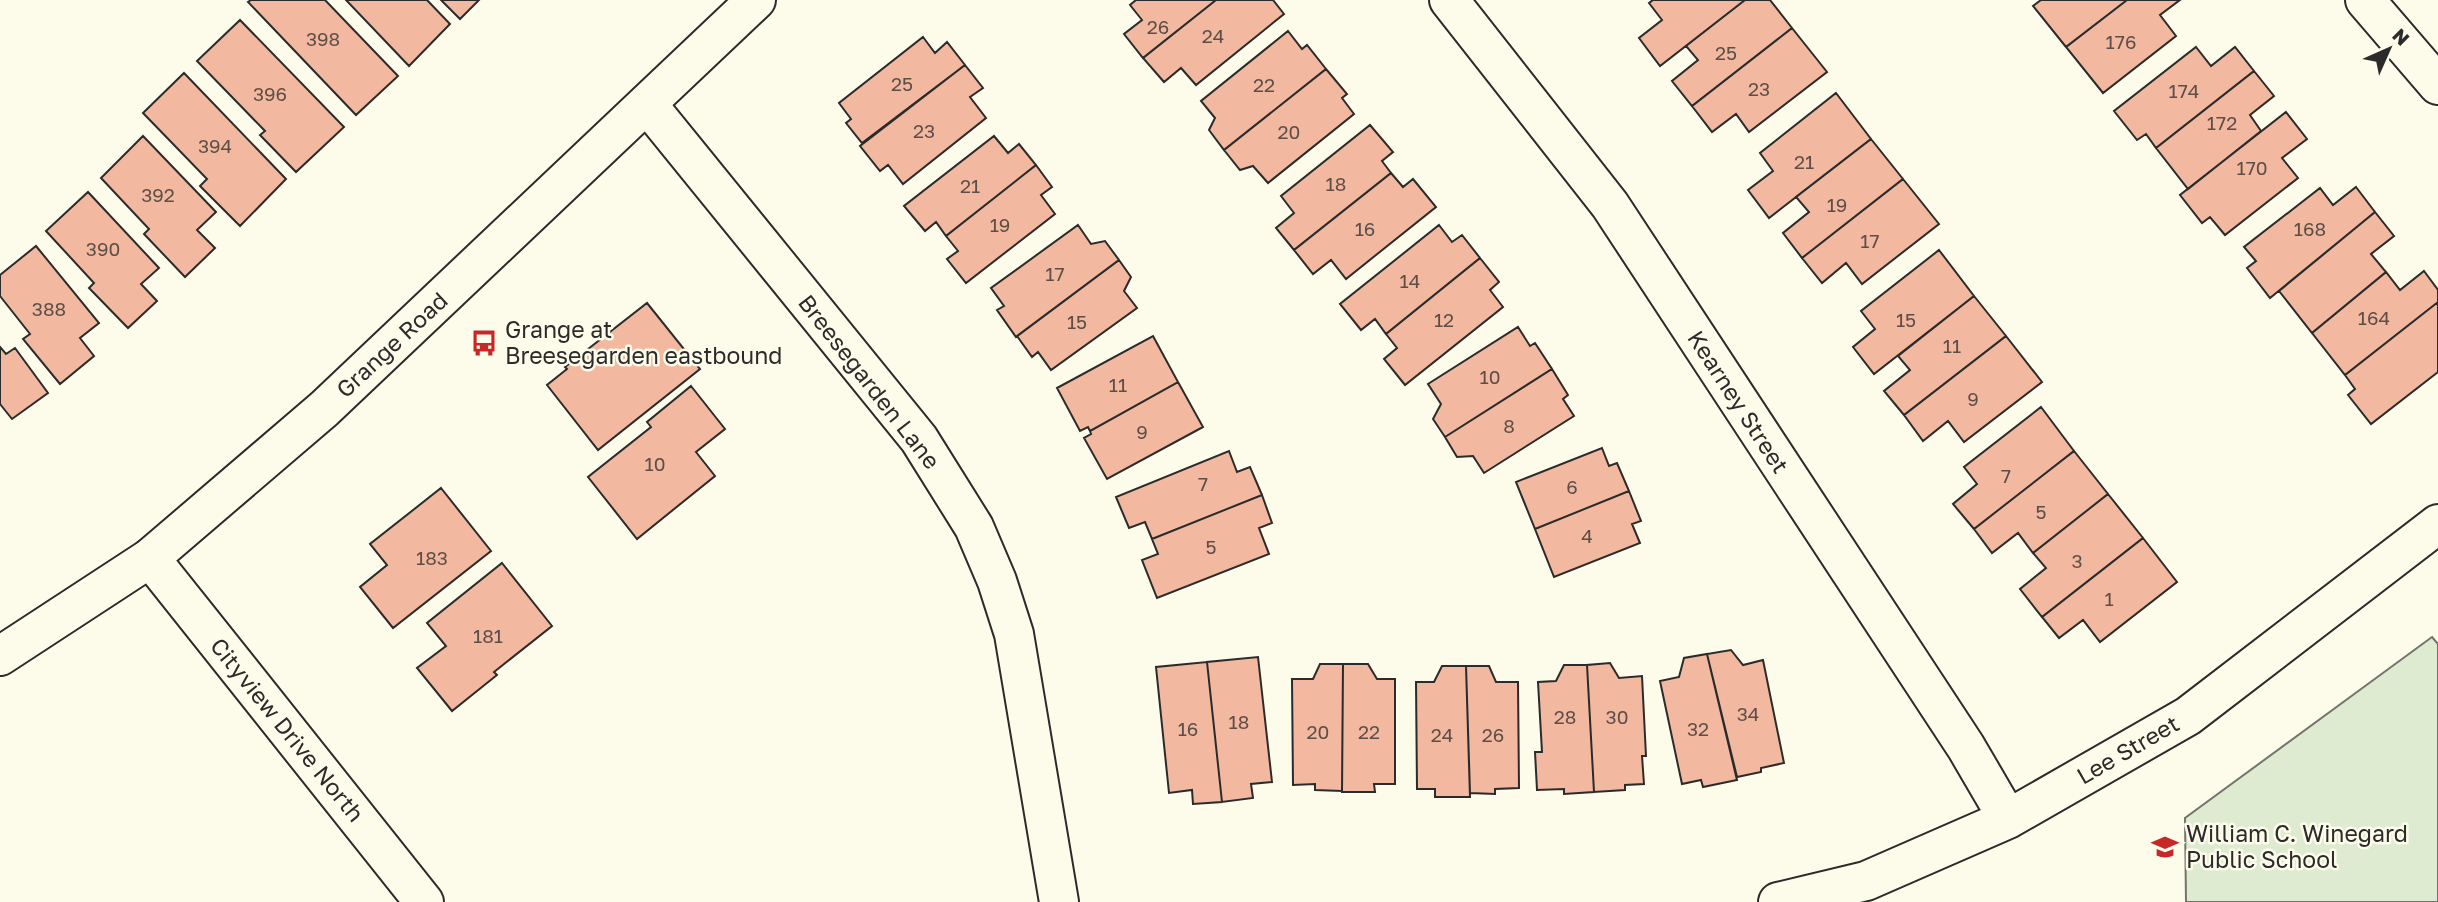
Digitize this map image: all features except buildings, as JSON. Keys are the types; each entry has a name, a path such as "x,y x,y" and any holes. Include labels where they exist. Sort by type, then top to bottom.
{"street":[{"name":"Grange Road","path":"0,656 150,558 324,409 755,0"},
{"name":"Kearney Street","path":"1448,0 1610,205 1966,747 2008,819"},
{"path":"2365,0 2438,85"},
{"name":"Breesegarden Lane","path":"647,104 919,439 974,527 997,581 1014,634 1059,902"},
{"name":"Lee Street","path":"1778,902 1866,881 2008,819 2188,716 2438,524"},
{"name":"Cityview Drive North","path":"150,558 424,902"}],"green space":[{"path":"2432,637 2438,644 2438,902 2186,902 2185,818"}],"place":[{"name":"Grange at Breesegarden eastbound","path":"484,343"},
{"name":"William C. Winegard Public School","path":"2165,847"}]}
